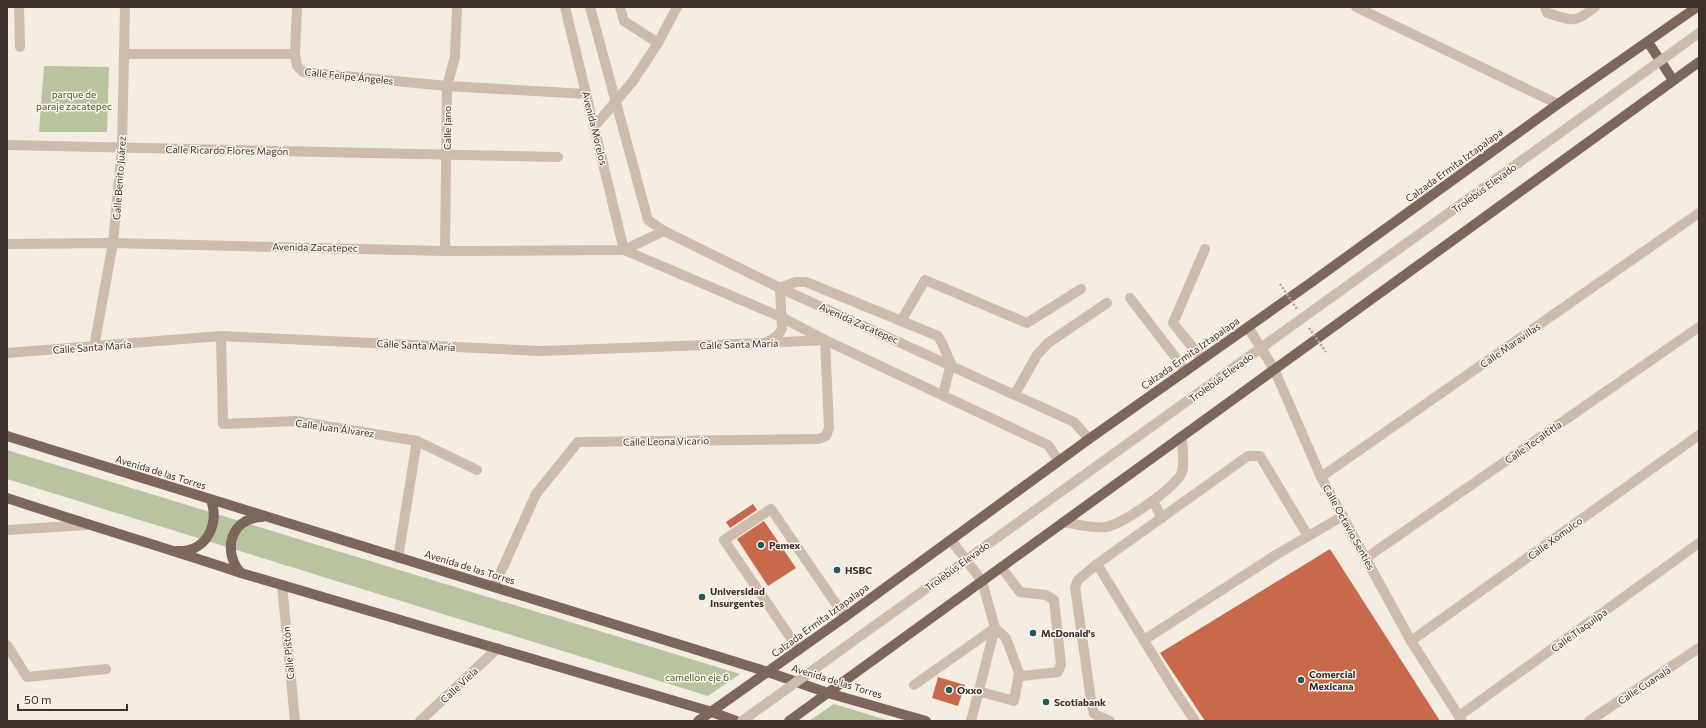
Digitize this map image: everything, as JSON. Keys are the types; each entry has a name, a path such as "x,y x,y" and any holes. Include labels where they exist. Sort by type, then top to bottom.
{"main road":[{"name":"Calzada Ermita Iztapalapa","path":"698,721 845,617 1089,439 1309,284 1558,104 1697,7"},
{"path":"1648,42 1674,80"},
{"path":"789,721 1699,62"},
{"name":"Avenida de las Torres","path":"7,436 768,672 828,693 926,721"},
{"path":"7,498 87,525 173,550 241,573 498,648 712,712 736,721"},
{"path":"173,550 181,551 196,547 208,537 212,530 214,515 211,500"},
{"path":"241,573 236,567 230,553 232,537 242,524 257,517 266,516"}],"street":[{"path":"19,7 20,47"},
{"name":"Calle Benito Juárez","path":"94,347 113,243 122,148 125,7"},
{"path":"124,54 295,54 296,7"},
{"name":"Calle Jano","path":"445,250 447,86 455,57 457,7"},
{"name":"Avenida Morelos","path":"566,7 624,250"},
{"path":"590,7 648,220 664,231"},
{"path":"620,7 624,21 658,43"},
{"path":"594,127 616,103 633,81 658,43 677,7"},
{"path":"1356,7 1558,104"},
{"path":"1545,7 1547,13 1571,20 1579,19 1595,7"},
{"name":"Trolebús Elevado","path":"742,721 1699,33"},
{"name":"Calle Felipe Ángeles","path":"295,54 297,66 303,72 447,86 586,94"},
{"name":"Calle Ricardo Flores Magón","path":"7,145 446,155 558,156"},
{"name":"Calle Maravillas","path":"1321,477 1699,214"},
{"name":"Avenida Zacatepec","path":"624,250 664,231 780,288 951,364 1074,422 1089,439"},
{"name":"Avenida Zacatepec","path":"7,244 113,243 445,250 624,250 781,317 825,340 943,394 1048,445 1059,461"},
{"path":"1202,359 1173,324 1205,249"},
{"path":"901,321 924,280 1027,323 1081,289"},
{"path":"764,343 775,338 781,332 780,288 796,282 806,282 938,336 951,364 943,394"},
{"path":"1130,298 1186,371"},
{"path":"1015,394 1037,355 1048,343 1107,303"},
{"name":"Calle Octavio Senties","path":"1248,327 1274,369 1321,477 1411,641 1460,719"},
{"name":"Calle Tecaltitla","path":"1366,558 1699,327"},
{"name":"Calle Santa María","path":"7,353 221,336 541,351 825,340"},
{"name":"Calle Juan Álvarez","path":"221,336 223,424 296,421 417,440"},
{"name":"Calle Leona Vicario","path":"494,587 536,494 578,442 819,439 826,436 829,428 825,340"},
{"name":"Calle Xomulco","path":"1411,641 1699,435"},
{"path":"1063,522 1105,527 1119,523 1153,501 1179,478 1182,471 1182,436"},
{"path":"398,558 417,440 477,470"},
{"path":"1110,721 1094,714 1075,587 1078,580 1097,564 1248,456 1260,456 1308,536"},
{"path":"1153,501 1162,518"},
{"path":"799,650 724,540 771,509 845,617"},
{"path":"1144,640 1308,536 1343,516"},
{"path":"7,530 87,525"},
{"path":"951,540 982,581 995,628 971,721"},
{"name":"Calle Tlaquilpa","path":"1460,719 1699,543"},
{"path":"1097,564 1195,721"},
{"path":"1001,568 1020,592 1046,595 1054,600 1061,664 1058,672 1022,676 1019,674"},
{"name":"Calle Pistón","path":"282,585 295,721"},
{"path":"978,691 1014,701 1019,674 1006,638 995,628"},
{"path":"914,685 995,628"},
{"path":"7,645 27,677 106,669"},
{"name":"Calle Viela","path":"420,721 498,648"},
{"name":"Calle Cuanalá","path":"1589,721 1699,648"}],"green space":[{"name":"parque de paraje zacatepec","path":"44,66 109,67 107,132 39,132"},
{"name":"camellon eje 6","path":"7,450 740,674 708,696 7,479"},
{"path":"834,704 890,721 809,721"}],"building":[{"path":"753,504 757,510 730,528 726,522"},
{"name":"Pemex","path":"764,521 796,568 768,586 737,539"},
{"path":"1330,549 1440,721 1205,721 1160,653"},
{"path":"938,677 965,685 958,706 932,698"}],"place":[{"name":"Pemex","path":"761,545"},
{"name":"HSBC","path":"837,570"},
{"name":"Universidad Insurgentes","path":"702,597"},
{"name":"McDonald's","path":"1033,633"},
{"name":"Comercial Mexicana","path":"1301,680"},
{"name":"Oxxo","path":"949,690"},
{"name":"Scotiabank","path":"1046,702"}]}
